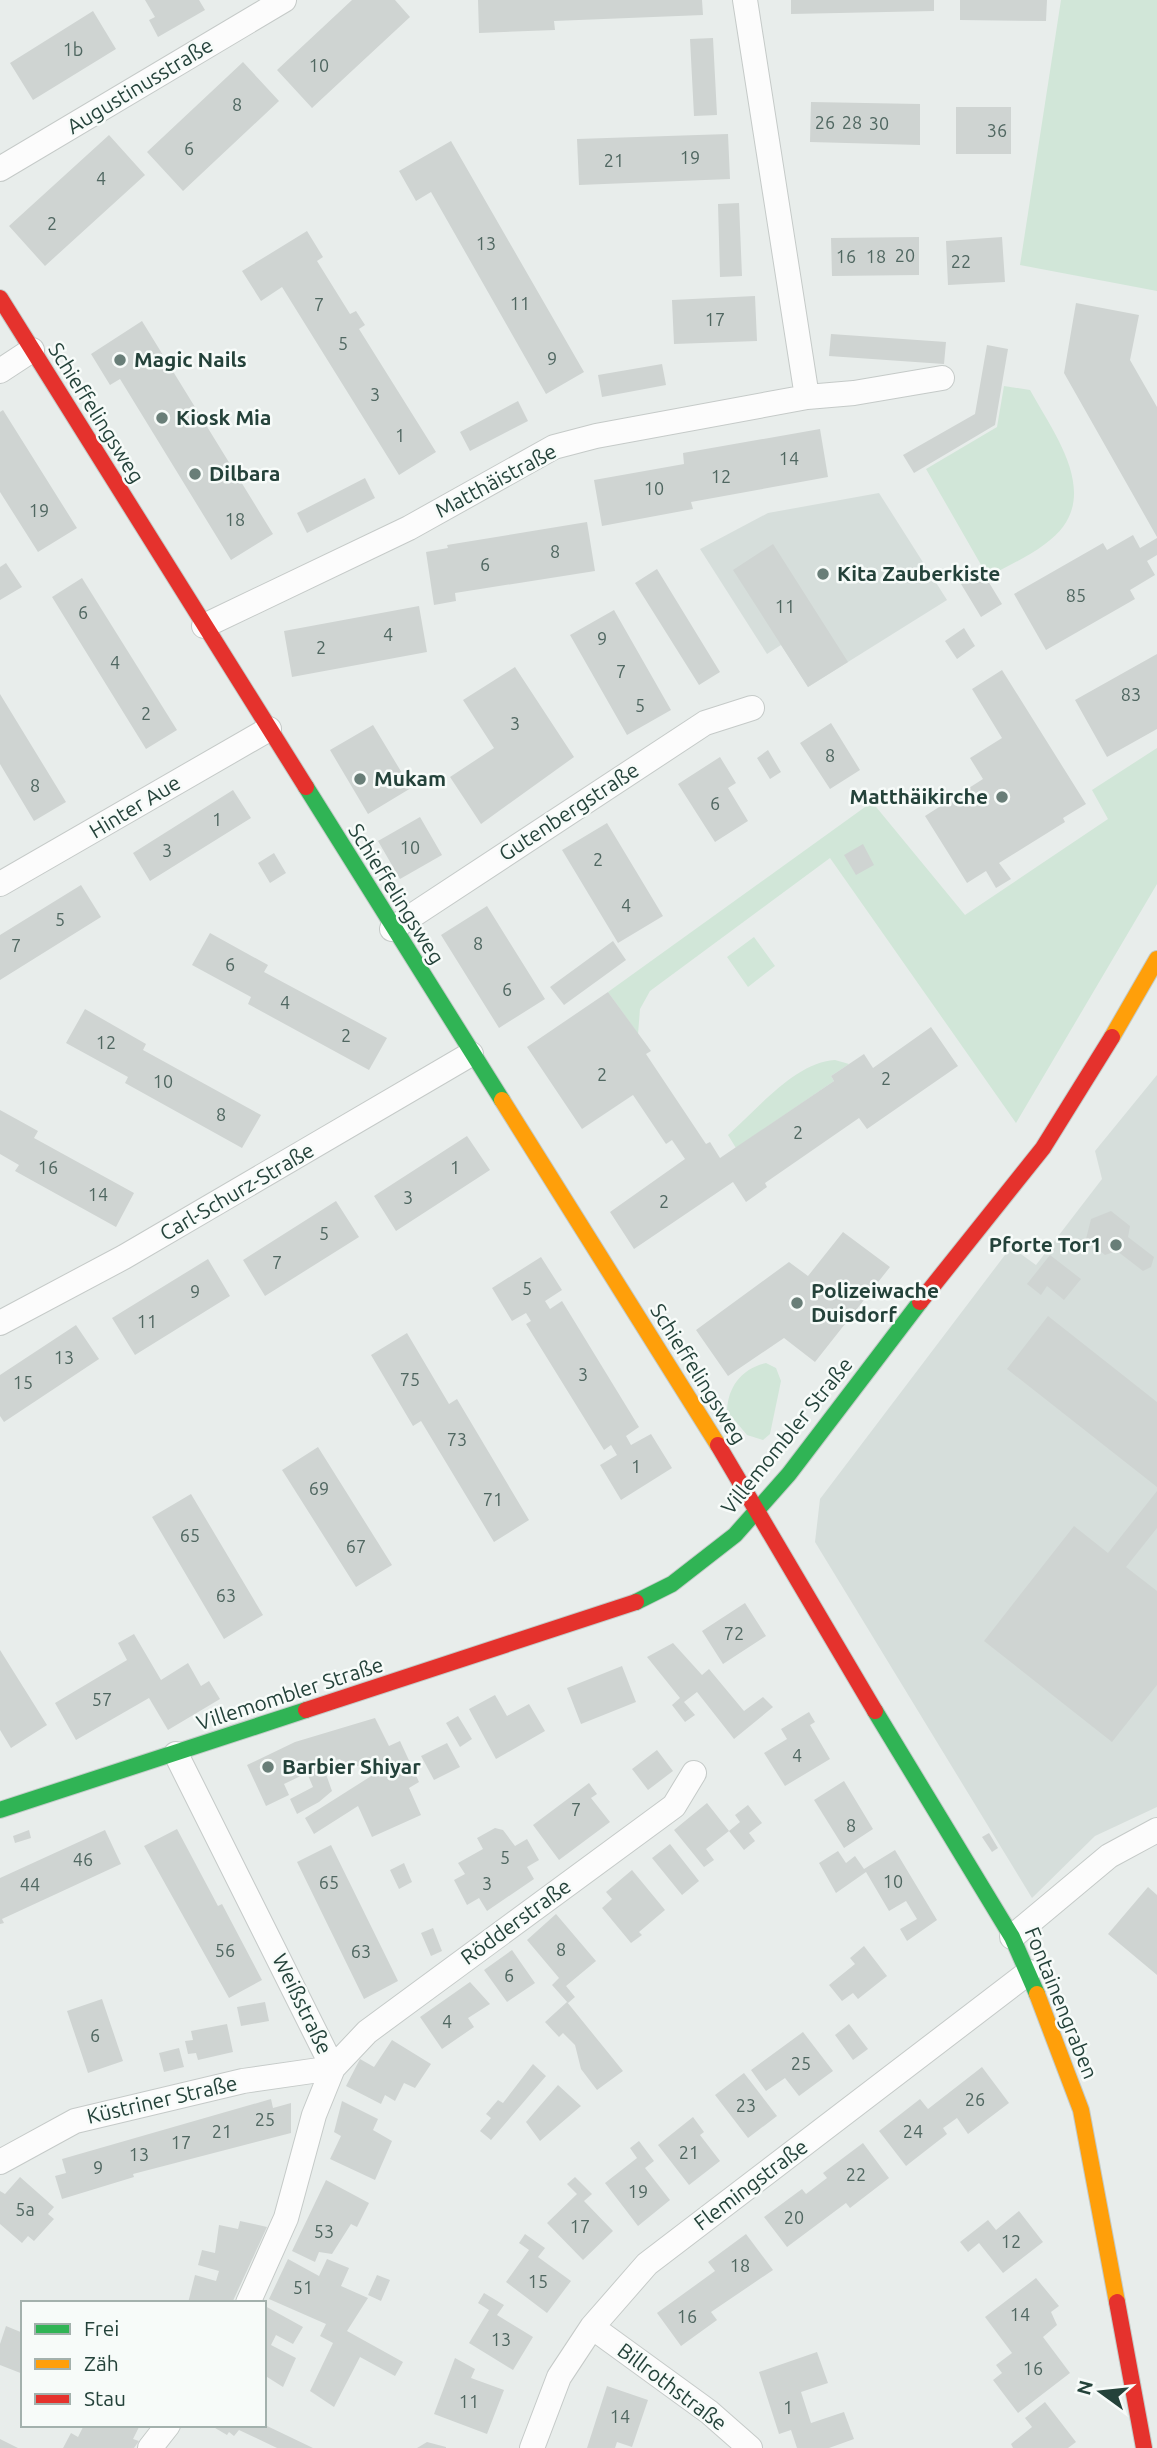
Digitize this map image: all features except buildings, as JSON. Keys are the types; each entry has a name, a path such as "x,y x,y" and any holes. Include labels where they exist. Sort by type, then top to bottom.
{"street":[{"path":"745,0 807,397"},
{"name":"Augustinusstraße","path":"0,169 281,1"},
{"name":"Schieffelingsweg","path":"0,298 392,929 759,1511"},
{"path":"0,371 32,350"},
{"name":"Matthäistraße","path":"204,625 409,528 554,447 596,436 807,397 854,393 942,378"},
{"name":"Gutenbergstraße","path":"392,929 705,723 752,708"},
{"name":"Hinter Aue","path":"0,884 269,729"},
{"name":"Villemombler Straße","path":"0,1810 177,1754 670,1589 701,1567 759,1511 1043,1148 1080,1092 1157,959"},
{"name":"Carl-Schurz-Straße","path":"0,1323 136,1251 471,1054"},
{"name":"Fontainengraben","path":"759,1511 852,1674 1012,1937 1029,1972 1081,2110 1144,2448"},
{"name":"Weißstraße","path":"177,1754 333,2067 314,2115 286,2218 249,2301"},
{"name":"Rödderstraße","path":"333,2067 367,2032 674,1807 694,1773"},
{"path":"1012,1937 1109,1856 1157,1830"},
{"name":"Flemingstraße","path":"531,2448 559,2377 592,2327 647,2264 1029,1972"},
{"name":"Küstriner Straße","path":"0,2162 75,2121 243,2081 333,2067"},
{"name":"Billrothstraße","path":"592,2327 709,2412 750,2448"},
{"path":"150,2448 166,2427"}],"shaded area":[{"name":"Kita Zauberkiste","path":"879,493 947,600 808,687 781,645 767,654 700,549 768,513"},
{"path":"1157,1075 1157,1807 1095,1836 1032,1898 815,1542 820,1499 1011,1247 1036,1265 1102,1179 1095,1151"}],"green space":[{"path":"1061,0 1157,0 1157,291 1020,265"},
{"path":"1004,386 1030,390 1062,448 1074,489 1072,508 1063,527 1038,549 988,577 926,469 997,427"},
{"path":"1157,748 1157,884 1016,1123 830,858 650,991 640,1009 638,1034 608,992 872,802 965,915 1108,819 1092,790"},
{"path":"754,937 775,966 748,987 727,957"},
{"path":"835,1060 849,1064 831,1076 834,1081 736,1148 728,1135 778,1088 805,1069"},
{"path":"766,1363 776,1368 781,1381 770,1434 763,1440 747,1435 727,1411 730,1394 738,1380 743,1374"}],"traffic: fast":[{"path":"306,787 502,1100"},
{"path":"636,1602 672,1584 735,1535 789,1474 920,1302"},
{"path":"0,1810 306,1710"},
{"path":"875,1711 1012,1937 1037,1994"}],"traffic: slow":[{"path":"1112,1037 1157,959"},
{"path":"502,1100 718,1445"},
{"path":"1037,1994 1081,2110 1117,2302"}],"traffic: jam":[{"path":"0,298 306,787"},
{"path":"920,1302 1043,1148 1112,1037"},
{"path":"718,1445 875,1711"},
{"path":"306,1710 636,1602"},
{"path":"1117,2302 1144,2448"}],"place":[{"name":"Magic Nails","path":"120,360"},
{"name":"Kiosk Mia","path":"162,418"},
{"name":"Dilbara","path":"195,474"},
{"name":"Kita Zauberkiste","path":"823,574"},
{"name":"Mukam","path":"360,779"},
{"name":"Matthäikirche","path":"1002,797"},
{"name":"Pforte Tor1","path":"1116,1245"},
{"name":"Polizeiwache Duisdorf","path":"797,1303"},
{"name":"Barbier Shiyar","path":"268,1767"}]}
